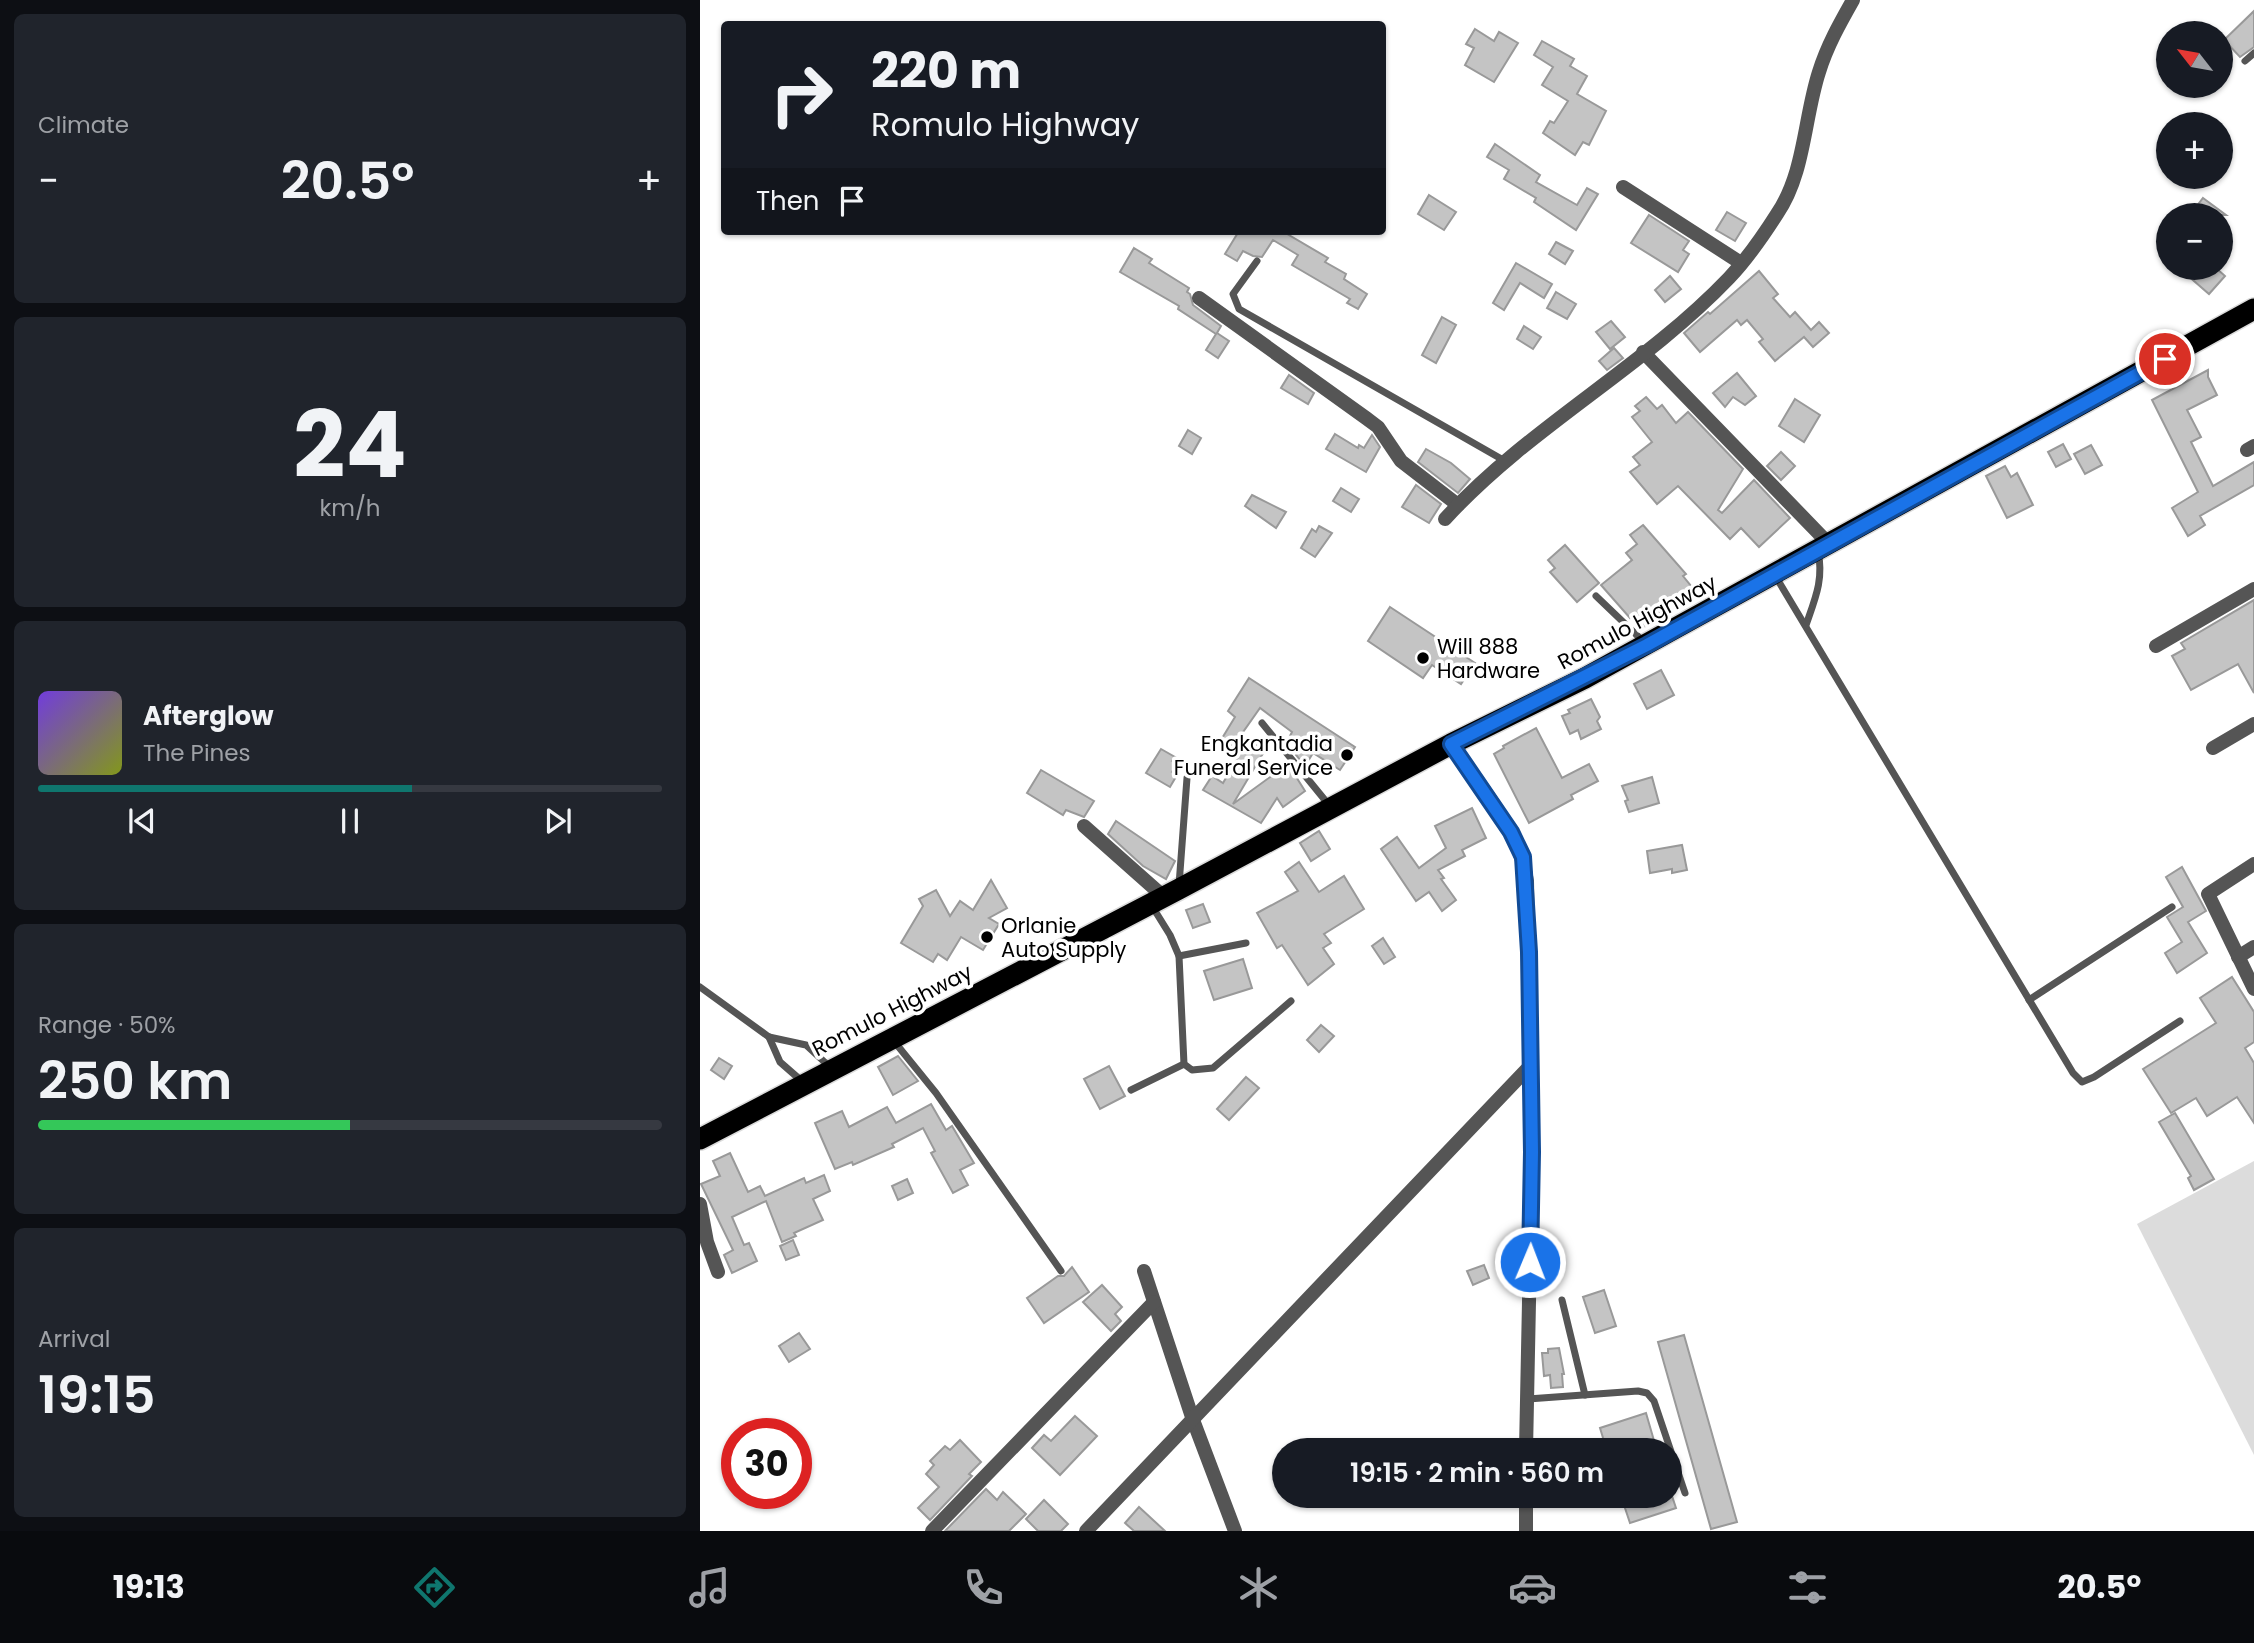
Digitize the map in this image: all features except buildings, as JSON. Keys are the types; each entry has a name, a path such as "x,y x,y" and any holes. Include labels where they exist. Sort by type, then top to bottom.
{"highway":[{"name":"Romulo Highway","path":"700,1139 1451,744 1647,645 2254,309"}],"street":[{"path":"1445,519 1506,461 1698,307 1741,263 1785,201 1793,183 1818,74 1836,31 1853,0"},
{"path":"1623,187 1741,263"},
{"path":"1199,298 1366,418 1377,427 1401,461 1458,505"},
{"path":"1643,352 1823,547"},
{"path":"2157,646 2254,589"},
{"path":"2213,748 2254,724"},
{"path":"1451,744 1511,832 1523,857 1528,919 1532,1152 1526,1438"},
{"path":"1084,826 1164,897"},
{"path":"2254,864 2208,894 2254,989"},
{"path":"2238,957 2254,947"},
{"path":"1086,1531 1530,1066"},
{"path":"700,1204 707,1242 718,1272"},
{"path":"1144,1271 1193,1420 1235,1531"},
{"path":"932,1531 1154,1302"},
{"path":"1525,1531 1526,1508"}],"lane":[{"path":"2245,61 2254,53"},
{"path":"1257,261 1233,294 1239,309 1506,461"},
{"path":"1805,625 1821,580 1823,547"},
{"path":"1775,575 2073,1073 2082,1082 2094,1077 2180,1021"},
{"path":"1597,596 1647,645"},
{"path":"1262,723 1331,808"},
{"path":"1184,1064 1179,956 1170,935 1164,897 1187,778"},
{"path":"2029,1000 2172,907"},
{"path":"1179,956 1246,943"},
{"path":"700,987 769,1037 806,1045 833,1069"},
{"path":"1184,1064 1192,1070 1213,1068 1290,1001"},
{"path":"769,1037 780,1062 805,1083"},
{"path":"892,1038 936,1093 1060,1271"},
{"path":"1131,1090 1184,1064"},
{"path":"1562,1300 1585,1395"},
{"path":"1527,1399 1638,1391 1647,1393 1654,1401 1685,1493"}],"shaded area":[{"path":"2254,1161 2254,1455 2137,1224"}],"place":[{"name":"Will 888 Hardware","path":"1423,658"},
{"name":"Engkantadia Funeral Service","path":"1347,755"},
{"name":"Orlanie Auto Supply","path":"987,937"}],"route":[{"path":"1530,1262 1532,1152 1527,881 1523,857 1511,832 1451,744 1647,645 2165,359"}]}
